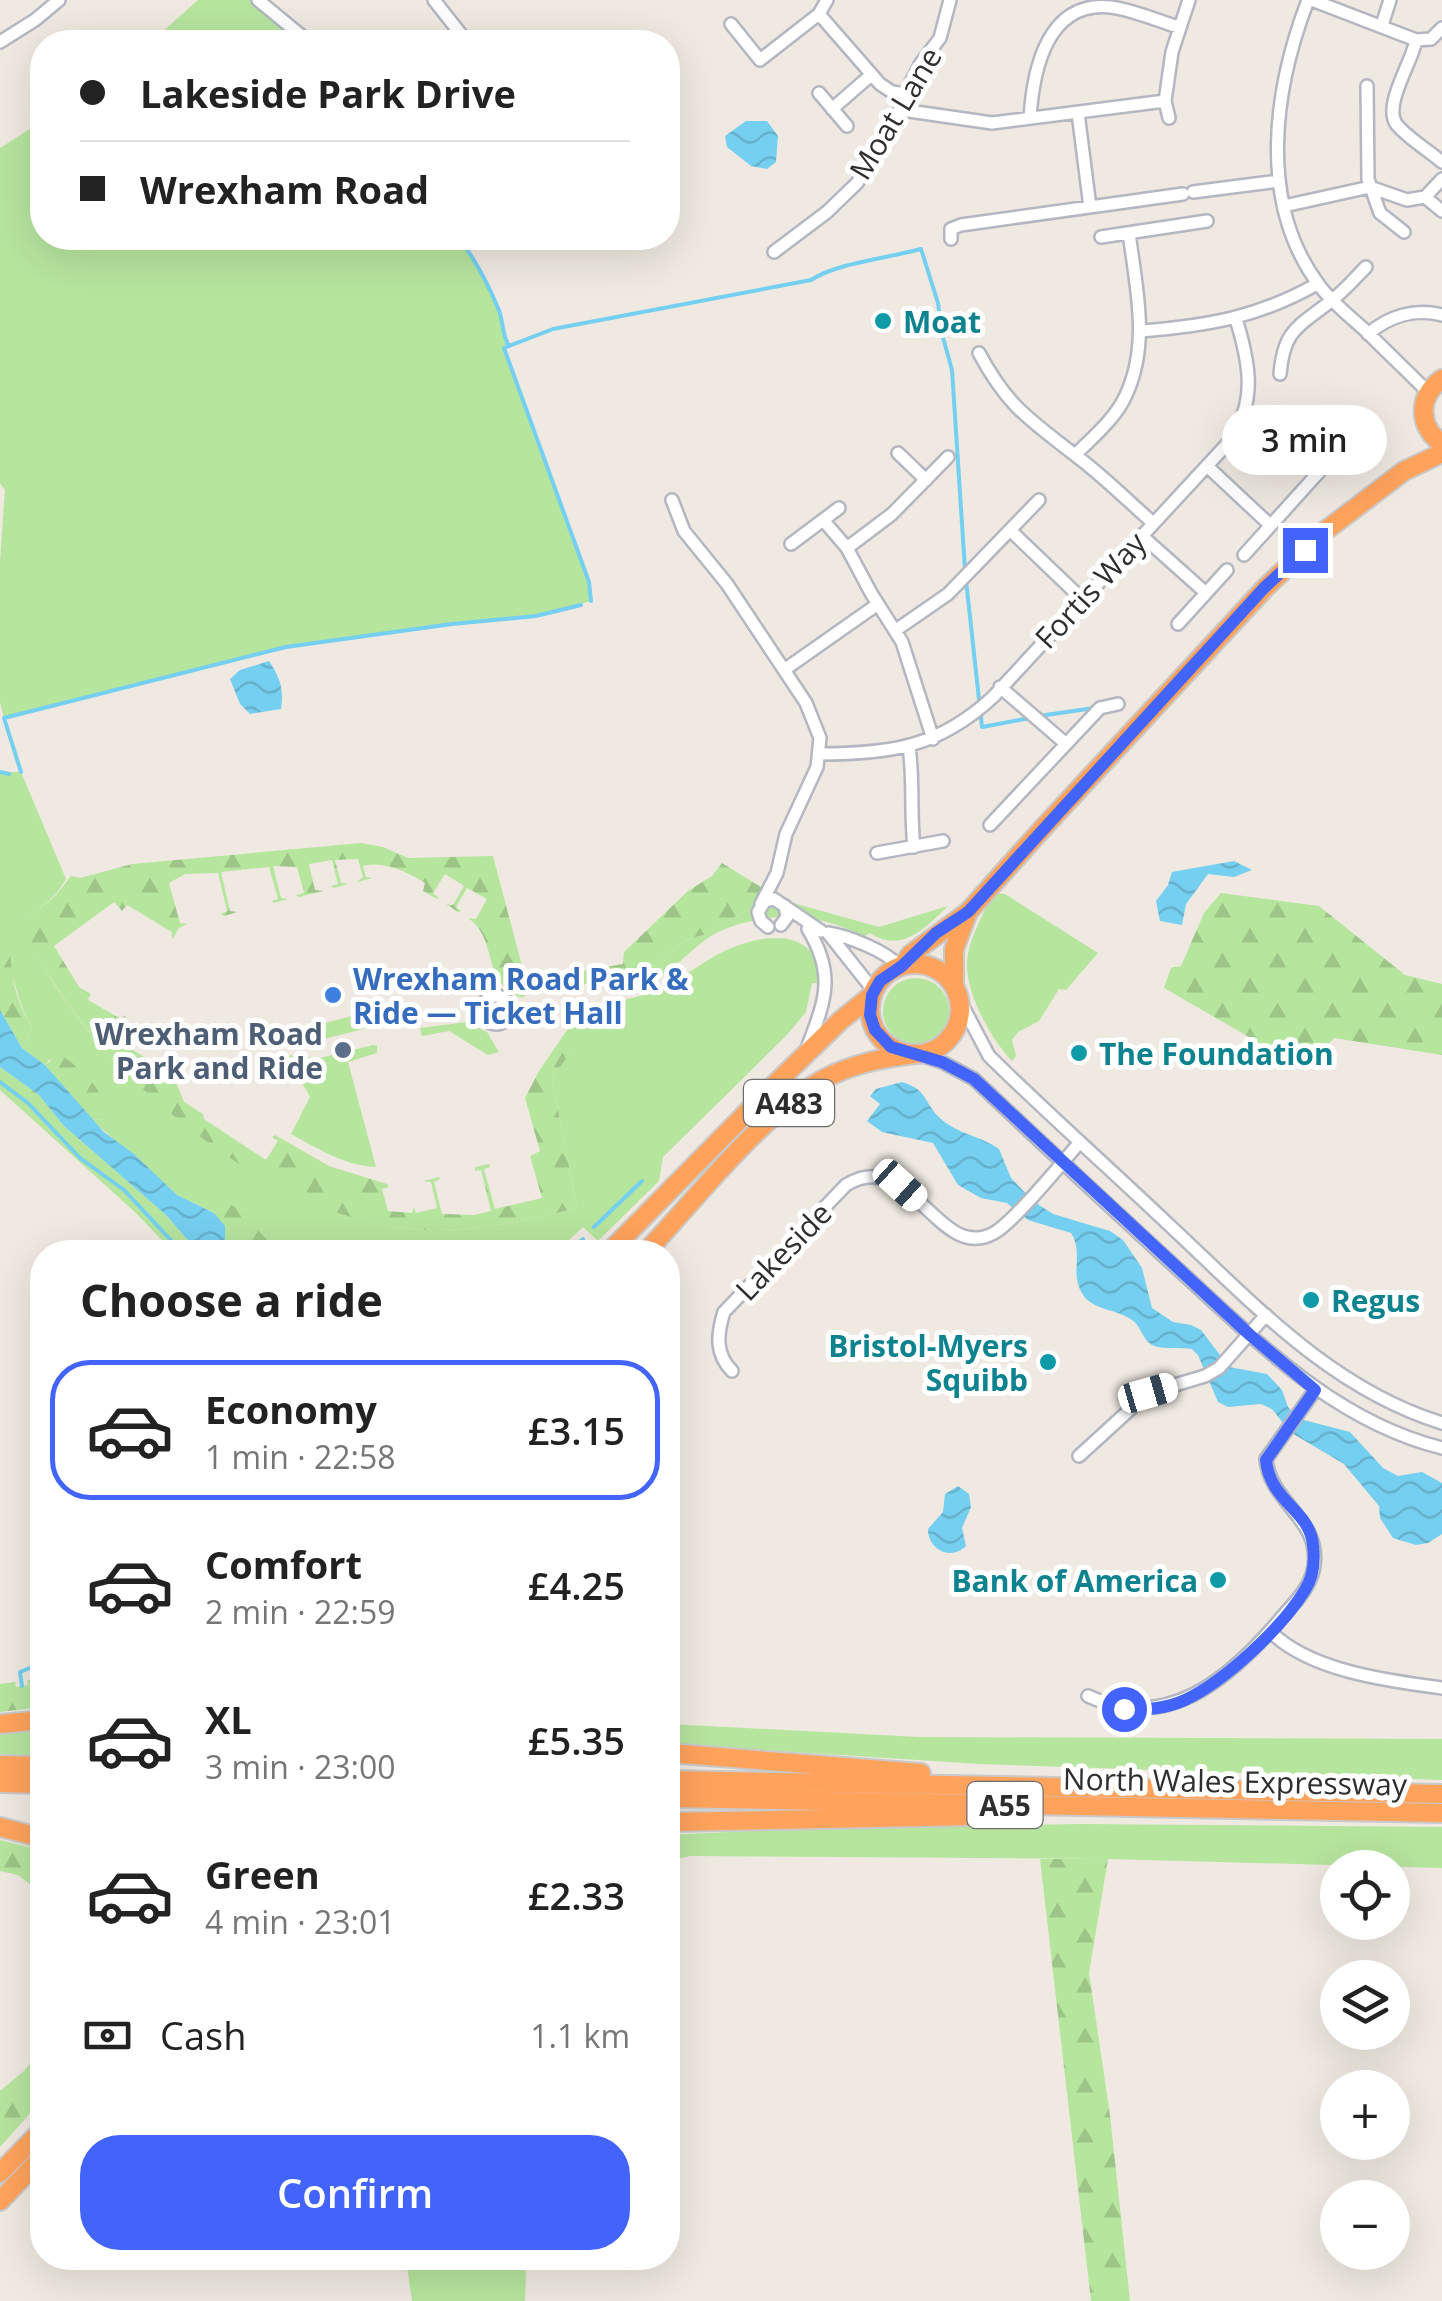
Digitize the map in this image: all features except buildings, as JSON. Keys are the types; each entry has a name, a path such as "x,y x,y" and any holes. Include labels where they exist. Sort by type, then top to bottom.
{"highway":[{"path":"1404,471 1422,437 1424,402 1435,386"},
{"path":"1425,425 1442,444"},
{"path":"968,912 954,949 957,1027 935,1050 915,1054 891,1047 872,1022 873,993 888,973 968,912 1264,588 1325,531 1404,471 1442,453"},
{"path":"901,966 932,967 957,993"},
{"name":"A483","path":"621,1240 805,1055 873,993"},
{"name":"A483","path":"657,1240 764,1125 794,1099 858,1065 915,1054"},
{"path":"0,1724 30,1721"},
{"path":"680,1753 829,1768 1194,1789"},
{"path":"0,1765 30,1766"},
{"name":"North Wales Expressway","path":"680,1780 1442,1794"},
{"path":"0,1784 30,1784"},
{"name":"North Wales Expressway","path":"680,1798 1442,1813"},
{"path":"680,1822 1343,1811"},
{"path":"0,1827 30,1835"},
{"path":"0,2173 30,2142"},
{"path":"0,2201 30,2170"}],"street":[{"path":"0,42 59,0"},
{"path":"258,0 294,30"},
{"path":"434,0 458,30"},
{"path":"731,24 760,60 819,14 828,0"},
{"name":"Moat Lane","path":"774,252 827,212 857,183 902,110 905,94 922,62 940,38 950,0"},
{"path":"1169,118 1166,101 1178,27 1189,0"},
{"path":"1435,386 1368,334 1317,284 1291,231 1284,206 1279,182 1277,113 1294,38 1310,0 1416,40 1431,39 1442,28"},
{"path":"1382,25 1390,0"},
{"path":"1030,118 1041,54 1054,28 1069,16 1081,9 1112,6 1178,27"},
{"path":"819,14 871,75 892,92 905,94"},
{"path":"1416,40 1392,102 1392,116 1442,162"},
{"path":"832,109 871,75"},
{"path":"1367,86 1368,179 1380,213 1404,232"},
{"path":"819,93 847,126"},
{"path":"902,110 992,123 1166,101"},
{"path":"1078,113 1090,207"},
{"path":"1284,206 1370,186 1407,200 1425,197 1442,179"},
{"path":"951,239 951,229 962,225 1279,182"},
{"path":"1425,197 1442,210"},
{"path":"1101,236 1207,222"},
{"path":"1075,455 1125,398 1138,362 1141,332 1129,233"},
{"path":"1280,374 1289,335 1366,267"},
{"path":"1141,332 1236,319 1282,304 1317,284"},
{"path":"1368,334 1380,324 1406,314 1442,314"},
{"name":"Fortis Way","path":"819,754 909,747 933,739 970,719 1000,688 1229,442 1247,408 1249,368 1236,319"},
{"path":"979,353 1011,405 1153,523"},
{"path":"898,452 926,480"},
{"path":"847,548 892,514 948,456"},
{"path":"1207,466 1269,524"},
{"path":"1244,555 1318,472"},
{"path":"672,500 684,531 727,584 815,720 819,754 758,916 775,926 787,912 777,873"},
{"path":"896,630 948,594 1039,500"},
{"path":"791,544 839,508"},
{"path":"824,521 847,548 896,630 911,664 933,739"},
{"path":"1011,532 1082,598"},
{"path":"1141,535 1206,594"},
{"path":"1178,624 1227,570"},
{"path":"784,670 878,604"},
{"path":"1000,688 1064,743"},
{"path":"990,825 1100,708 1118,704"},
{"path":"909,747 914,846"},
{"path":"876,854 943,841"},
{"path":"761,904 774,899 783,903 815,930 826,980 824,1005 805,1055"},
{"path":"873,993 828,933 850,938 901,966"},
{"path":"957,993 988,1056 1266,1315 1340,1376 1409,1412 1442,1423"},
{"path":"915,1054 942,1062 974,1079 1250,1335 1315,1390 1396,1434 1442,1448"},
{"name":"Lakeside","path":"732,1371 720,1352 718,1335 724,1312 854,1180 886,1178 900,1185 950,1229 986,1237 1003,1227 1080,1142"},
{"path":"1079,1456 1148,1393 1205,1376 1230,1358 1266,1315"},
{"path":"1088,1696 1124,1709 1145,1710 1184,1701 1224,1675 1306,1590 1314,1567 1313,1540 1306,1524 1271,1485 1266,1460 1315,1390"},
{"path":"1270,1631 1300,1655 1364,1674 1442,1688"}],"green space":[{"path":"198,0 251,0 285,30 164,30"},
{"path":"30,129 30,250 466,250 500,313 509,346 504,349 589,582 591,601 536,616 286,647 4,718 0,702 0,561 5,490 0,483 0,148"},
{"path":"0,772 21,772 66,879 56,894 19,926 50,978 111,1057 205,1139 280,1186 358,1219 419,1229 465,1229 577,1208 552,1078 591,1023 576,1017 583,1006 656,990 725,951 764,939 792,940 803,945 813,954 822,984 812,983 806,1012 663,1157 659,1181 599,1240 583,1227 569,1240 267,1240 222,1201 198,1205 177,1195 92,1120 104,1119 50,1059 45,1065 22,1048 32,1028 0,945"},
{"path":"361,843 408,858 493,856 526,981 623,964 624,952 722,863 764,889 760,903 704,935 685,940 642,975 529,993 522,998 500,982 484,938 468,918 476,919 487,899 467,888 456,907 461,911 458,912 446,904 453,905 464,886 445,874 433,893 437,899 423,891 425,883 395,868 379,865 363,866 366,877 372,878 357,882 363,877 358,859 335,860 341,883 348,884 334,888 331,886 338,884 332,860 309,864 315,890 323,891 299,897 296,895 304,893 297,867 273,866 281,898 288,899 274,903 278,899 269,867 221,872 230,911 237,912 224,916 221,914 227,911 218,873 185,874 169,883 180,923 187,924 179,928 172,940 172,932 127,905 122,911 114,902 54,946 79,987 91,994 88,1000 121,1019 126,1015 119,1032 123,1044 151,1061 147,1068 177,1085 184,1102 203,1114 204,1119 266,1160 278,1141 272,1137 275,1135 329,1166 387,1184 389,1187 382,1189 388,1211 412,1213 414,1207 416,1213 437,1208 431,1182 424,1181 439,1177 434,1182 442,1214 491,1211 481,1170 475,1171 475,1167 489,1164 484,1169 495,1209 542,1198 530,1156 540,1151 525,1098 576,1017 592,1023 552,1078 577,1208 487,1226 419,1229 357,1219 279,1187 241,1165 170,1113 111,1057 50,977 18,926 56,895 71,876 80,878 132,864"},
{"path":"992,893 1005,894 1098,953 1066,990 1059,989 1039,1021 1018,1032 1012,1040 1016,1056 1012,1061 981,1015 967,974 971,943"},
{"path":"1221,893 1319,906 1405,975 1442,984 1442,1055 1334,1038 1306,1070 1164,988 1171,968 1181,966 1204,913"},
{"path":"779,899 879,927 948,906 912,936 892,941 870,933 863,937 810,918 754,920 707,938 649,982 623,982 623,978 642,975 685,940 704,935 760,903"},
{"path":"10,935 14,983 32,1028 22,1048 0,1010 0,945"},
{"path":"916,978 939,988 949,1011 939,1034 916,1044 893,1034 883,1011 893,988"},
{"path":"367,1012 371,1027 312,1042 305,1039 306,1028"},
{"path":"467,1022 487,1032 499,1052 488,1055 449,1031 422,1036 420,1028"},
{"path":"377,1046 377,1053 348,1062 376,1167 342,1160 291,1134 310,1097 290,1069 286,1055 320,1058"},
{"path":"59,1054 82,1071 99,1092 108,1110 104,1119 92,1120 45,1065"},
{"path":"0,1067 39,1095 63,1125 166,1215 186,1238 214,1213 198,1205 223,1201 238,1210 268,1240 162,1240 0,1090"},
{"path":"30,1679 30,1708 0,1712 0,1684 15,1682 16,1687 28,1685"},
{"path":"680,1725 919,1737 1442,1739 1442,1780 980,1764 680,1745"},
{"path":"30,1731 30,1756 0,1755 0,1733"},
{"path":"1083,1824 1442,1827 1442,1868 1410,1867 1410,1850 1320,1850 1320,1865 1108,1859 680,1858 680,1834 806,1828"},
{"path":"0,1840 30,1847 30,1884 18,1875 0,1871"},
{"path":"1040,1859 1108,1859 1089,1973 1110,2115 1130,2301 1091,2301"},
{"path":"30,2063 30,2113 0,2147 0,2091"},
{"path":"407,2270 526,2271 525,2301 412,2301"}],"water":[{"path":"746,121 767,121 778,136 776,162 767,169 751,166 727,147 725,136"},
{"path":"269,661 280,684 281,709 250,714 240,704 230,679 240,670"},
{"path":"1234,861 1252,870 1234,877 1208,874 1186,904 1182,925 1160,921 1156,901 1172,872"},
{"path":"0,1010 22,1048 45,1065 104,1132 177,1195 214,1213 225,1226 225,1240 188,1240 166,1215 63,1125 39,1095 0,1067"},
{"path":"902,1082 921,1093 948,1124 999,1149 1011,1178 1033,1201 1053,1214 1110,1231 1123,1240 1142,1268 1152,1308 1173,1322 1201,1330 1229,1367 1267,1374 1300,1419 1350,1432 1383,1468 1398,1476 1422,1472 1442,1483 1442,1534 1416,1545 1393,1538 1380,1518 1379,1506 1344,1464 1290,1432 1272,1409 1261,1404 1228,1407 1218,1402 1192,1349 1152,1345 1132,1320 1089,1301 1077,1280 1076,1247 1071,1233 1028,1220 1007,1203 981,1198 958,1185 933,1143 882,1132 867,1121 880,1104 870,1096 876,1089"},
{"path":"958,1486 969,1494 971,1507 962,1528 966,1546 947,1553 932,1543 928,1529 943,1512 945,1494"}],"waterway":[{"path":"591,601 589,582 504,348 553,329 811,280 849,265 921,249 938,303 952,370 965,570"},
{"path":"467,250 494,299 509,346"},
{"path":"966,580 982,727 1030,718"},
{"path":"21,772 4,718 286,647 536,616 581,605"},
{"path":"1039,716 1094,708"},
{"path":"0,772 9,774"},
{"path":"0,1082 28,1103 80,1158 124,1190 171,1240"},
{"path":"594,1227 642,1181"},
{"path":"22,1686 20,1672 30,1668"}],"place":[{"name":"Moat","path":"883,321"},
{"name":"Wrexham Road Park & Ride — Ticket Hall","path":"333,995"},
{"name":"Wrexham Road Park and Ride","path":"343,1050"},
{"name":"The Foundation","path":"1079,1053"},
{"name":"Regus","path":"1311,1300"},
{"name":"Bristol-Myers Squibb","path":"1048,1362"},
{"name":"Bank of America","path":"1218,1580"}],"route":[{"path":"1124,1709 1158,1709 1202,1690 1248,1655 1306,1590 1314,1567 1313,1540 1306,1524 1271,1485 1266,1460 1315,1390 1250,1335 974,1079 942,1062 891,1047 875,1030 870,1006 880,981 936,933 968,912 1264,588 1305,550"}]}
